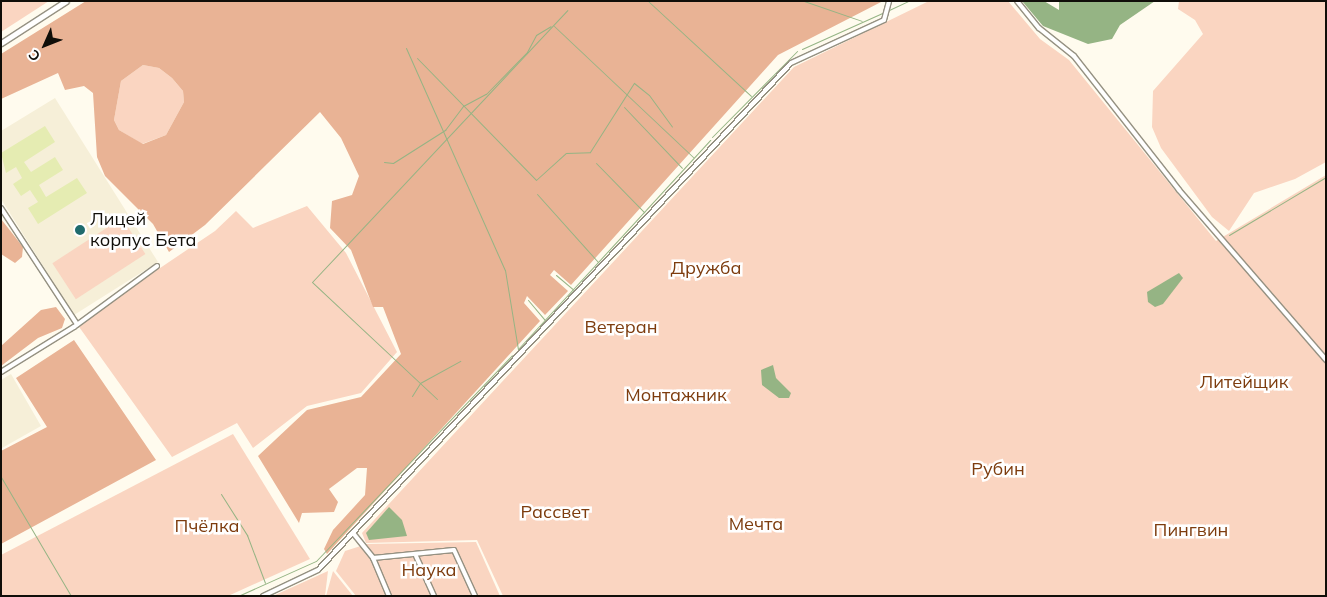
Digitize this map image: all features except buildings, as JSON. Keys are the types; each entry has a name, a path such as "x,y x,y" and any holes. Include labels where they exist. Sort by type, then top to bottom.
{"street":[{"path":"1,43 66,1"},
{"path":"264,596 309,576 353,533 791,63 884,20 889,1"},
{"path":"1017,1 1039,28 1074,56 1179,190 1326,360"},
{"path":"1,208 77,324"},
{"path":"1,372 77,324 157,266"},
{"path":"353,533 372,558 389,596"},
{"path":"372,558 416,556 454,550 475,596"},
{"path":"416,556 434,596"}],"shaded area":[{"path":"86,1 883,1 778,55 571,285 554,270 550,275 568,291 545,315 527,296 524,303 540,321 327,554 324,549 333,530 365,495 367,468 357,468 329,489 338,502 334,512 302,513 299,523 258,456 307,410 361,397 401,354 383,307 373,307 351,250 330,228 332,201 352,195 359,176 341,138 320,112 205,225 169,252 153,224 105,176 97,157 93,93 84,86 65,90 58,73 1,99 1,54","holes":["143,65 159,68 172,78 183,91 184,102 166,135 143,144 119,130 114,120 121,81"]},
{"path":"1022,1 1044,1 1059,10 1059,1 1155,1 1120,25 1112,39 1088,44 1043,26"},
{"name":"Лицей корпус Бета","path":"55,98 158,262 74,315 1,199 1,131"},
{"path":"1,219 23,247 22,257 15,263 1,254"},
{"path":"1179,273 1183,278 1163,304 1155,307 1148,302 1147,292"},
{"path":"56,307 65,319 62,328 38,338 1,366 1,346 41,310"},
{"path":"74,340 156,460 1,544 1,451 47,427 16,378"},
{"path":"773,365 776,378 791,393 789,398 779,398 762,385 761,370"},
{"path":"11,374 41,426 2,448 1,380"},
{"path":"389,507 402,520 407,536 369,540 366,533"}],"green space":[{"path":"1,1 49,1 1,32"},
{"path":"929,1 1008,1 1040,39 1069,60 1216,241 1326,175 1326,596 503,596 477,540 366,543 362,533 794,67"},
{"path":"1179,1 1326,1 1326,162 1295,179 1254,193 1229,231 1212,217 1161,148 1152,127 1153,91 1203,34 1195,20 1178,9"},
{"path":"143,65 159,68 172,78 183,91 184,102 166,135 142,144 119,130 114,120 121,81"},
{"path":"307,206 346,253 397,352 361,393 307,406 253,448 237,423 172,457 77,324 215,231 236,211 253,228"},
{"path":"122,218 145,254 76,299 52,263"},
{"name":"Пчёлка","path":"233,434 310,559 228,596 1,596 1,555"},
{"name":"Наука","path":"476,542 500,596 356,596 336,571 345,551 367,544"},
{"path":"328,571 325,596 273,596"},
{"path":"333,571 353,596 326,596"}],"waterway":[{"path":"648,1 751,96"},
{"path":"804,1 862,21"},
{"path":"889,10 908,1"},
{"path":"437,399 312,282 567,10"},
{"path":"802,49 882,13"},
{"path":"384,162 393,163 445,130 463,106 486,94 527,52 536,35 551,26"},
{"path":"554,26 693,157"},
{"path":"406,48 505,270 518,349"},
{"path":"712,137 797,51"},
{"path":"417,58 536,180 566,153 590,152 634,83 649,95 672,127"},
{"path":"624,107 682,168"},
{"path":"518,349 710,140"},
{"path":"596,163 644,212"},
{"path":"1229,235 1326,177"},
{"path":"537,194 598,262"},
{"path":"556,275 574,290"},
{"path":"528,300 545,320"},
{"path":"238,596 316,561 512,355"},
{"path":"412,396 420,383 460,361"},
{"path":"1,477 71,596"},
{"path":"221,494 247,535 265,583"}],"place":[{"name":"Лицей корпус Бета","path":"80,230"}],"park label":[{"name":"Дружба","path":"706,268"},
{"name":"Ветеран","path":"621,327"},
{"name":"Литейщик","path":"1244,382"},
{"name":"Монтажник","path":"676,395"},
{"name":"Рубин","path":"998,469"},
{"name":"Рассвет","path":"555,512"},
{"name":"Мечта","path":"756,524"},
{"name":"Пингвин","path":"1191,530"}]}
